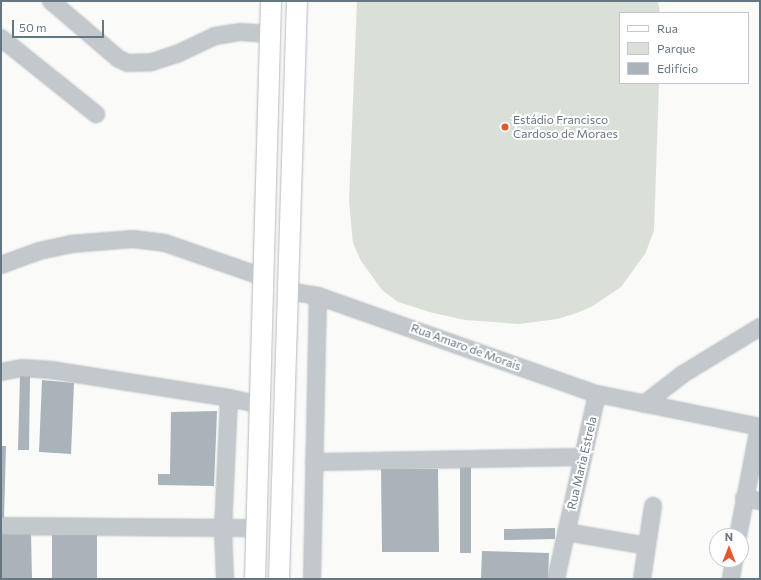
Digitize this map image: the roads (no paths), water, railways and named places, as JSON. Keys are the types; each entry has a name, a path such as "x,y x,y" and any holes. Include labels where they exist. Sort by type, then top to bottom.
{"main road":[{"path":"255,579 258,404 271,1"},
{"path":"278,579 297,1"}],"street":[{"path":"51,1 119,59 136,64 152,62 177,54 215,36 241,32 270,34"},
{"path":"1,38 96,114"},
{"path":"1,265 39,252 71,244 133,239 172,245 263,277"},
{"name":"Rua Amaro de Morais","path":"288,291 318,296 597,394 759,427"},
{"path":"312,579 318,296"},
{"path":"644,404 683,374 760,327"},
{"path":"1,372 22,368 51,370 229,398 258,404"},
{"name":"Rua Maria Estrela","path":"556,579 597,394"},
{"path":"225,579 223,529 229,398"},
{"path":"739,528 759,427"},
{"path":"314,462 582,457"},
{"path":"744,498 760,501"},
{"path":"642,579 653,506"},
{"path":"1,526 223,529 255,528"},
{"path":"566,532 647,546"},
{"path":"732,579 733,568"}],"place":[{"name":"Estádio Francisco Cardoso de Moraes","path":"505,127"}]}
